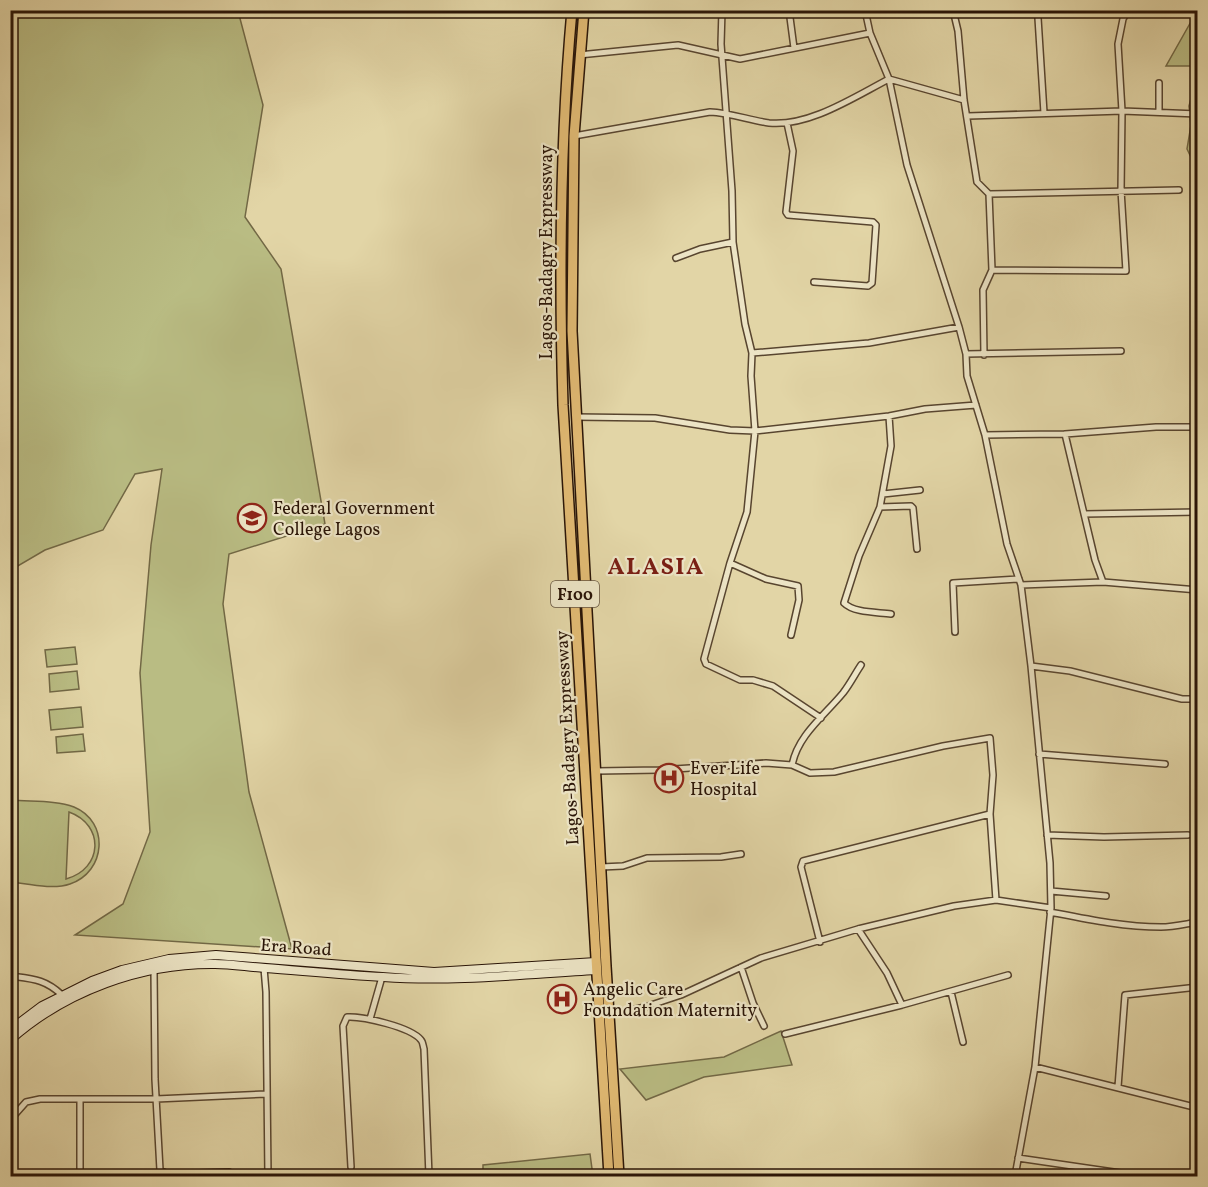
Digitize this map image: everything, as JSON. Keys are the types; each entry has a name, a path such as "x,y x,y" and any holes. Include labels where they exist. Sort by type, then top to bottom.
{"highway":[{"name":"Lagos-Badagry Expressway","path":"572,10 561,184 560,309 563,405 609,1176"},
{"name":"Lagos-Badagry Expressway","path":"584,10 574,136 573,331 619,1176"}],"main road":[{"name":"Era Road","path":"10,1030 42,1006 62,995 150,963 200,956 434,972 596,966"},
{"path":"10,1040 43,1014 108,979 154,970 216,964 382,977 458,978 596,966"}],"street":[{"path":"722,10 725,113 732,191 733,242 745,324 752,354 751,376 755,431 747,512 730,562 704,659 706,664 740,680 773,686 820,718"},
{"path":"789,10 794,48"},
{"path":"865,10 870,33 889,80 907,165 966,354 967,376 985,435 1007,544 1020,582 1031,666 1051,891 1035,1067 1015,1176"},
{"path":"953,10 958,31 964,100 978,182 989,194 992,270 983,290 984,355"},
{"path":"992,270 1126,271 1121,190 1122,111 1118,44 1123,19 1128,10"},
{"path":"1038,18 1044,113"},
{"path":"579,55 678,45 740,59 870,33"},
{"path":"574,136 710,112 769,123 788,123 808,118 889,80 964,100"},
{"path":"1159,83 1159,112"},
{"path":"968,116 1122,111 1197,114"},
{"path":"788,123 793,151 786,212 788,215 873,222 876,225 872,283 868,286 814,282"},
{"path":"989,194 1179,190"},
{"path":"676,258 700,249 733,242"},
{"path":"752,354 869,343 959,327"},
{"path":"966,354 1121,351"},
{"path":"576,417 655,418 730,430 755,431 889,416 925,409 976,405"},
{"path":"889,416 891,446 880,507 859,556 844,603 858,610 891,614"},
{"path":"985,435 1065,434 1156,427 1197,427"},
{"path":"1065,434 1095,560 1103,582"},
{"path":"883,494 920,490"},
{"path":"880,507 910,506 914,508 917,549"},
{"path":"1084,514 1197,512"},
{"path":"730,562 766,579 798,586 799,600 791,635"},
{"path":"955,632 952,583 1103,582 1197,590"},
{"path":"792,765 798,747 806,734 845,690 861,665"},
{"path":"1031,666 1070,671 1182,699 1197,699"},
{"path":"597,771 659,770 766,763 792,765 810,773 834,772 909,753 990,738 993,775 990,814 996,900"},
{"path":"1039,754 1165,764"},
{"path":"820,942 801,867 803,861 990,814"},
{"path":"1047,835 1104,837 1188,835"},
{"path":"601,867 623,866 647,858 721,857 741,854"},
{"path":"1051,891 1106,896"},
{"path":"609,1015 645,1007 681,995 761,958 858,929 954,906 996,900 1090,920 1149,926 1172,926 1197,922"},
{"path":"858,929 887,973 902,1005"},
{"path":"741,967 753,1004 764,1026"},
{"path":"264,968 268,1176"},
{"path":"154,970 156,1099 160,1170 168,1174 229,1172"},
{"path":"785,1034 902,1005 1008,975"},
{"path":"10,976 43,981 62,995"},
{"path":"370,1019 382,977"},
{"path":"1118,1087 1125,995 1197,987"},
{"path":"951,992 963,1042"},
{"path":"351,1167 342,1026 347,1017 370,1019 409,1032 420,1039 424,1049 429,1176"},
{"path":"1035,1067 1197,1108"},
{"path":"10,1120 26,1102 40,1099 156,1099 266,1094"},
{"path":"80,1099 80,1176"},
{"path":"1018,1158 1141,1176"}],"green space":[{"path":"10,11 238,11 263,105 245,217 281,269 325,524 229,554 223,604 249,792 292,949 75,935 123,904 150,832 140,673 151,545 162,469 135,474 103,530 45,550 11,570"},
{"path":"1197,11 1197,66 1166,66"},
{"path":"1197,76 1197,170 1187,149 1191,125 1189,106"},
{"path":"75,647 77,664 47,667 45,650"},
{"path":"77,671 79,689 50,692 49,674"},
{"path":"81,707 83,727 51,730 49,710"},
{"path":"83,734 85,751 57,753 56,737"},
{"path":"11,800 51,802 74,807 86,814 94,824 98,835 97,858 82,878 63,886 11,882","holes":["69,812 81,818 94,836 93,857 78,874 66,879"]},
{"path":"781,1031 792,1065 704,1077 646,1100 620,1069 724,1057"},
{"path":"590,1154 593,1176 483,1176 483,1165"}],"place":[{"name":"Federal Government College Lagos","path":"252,518"},
{"name":"Ever Life Hospital","path":"669,778"},
{"name":"Angelic Care Foundation Maternity","path":"562,999"}],"district":[{"name":"ALASIA","path":"656,566"}]}
